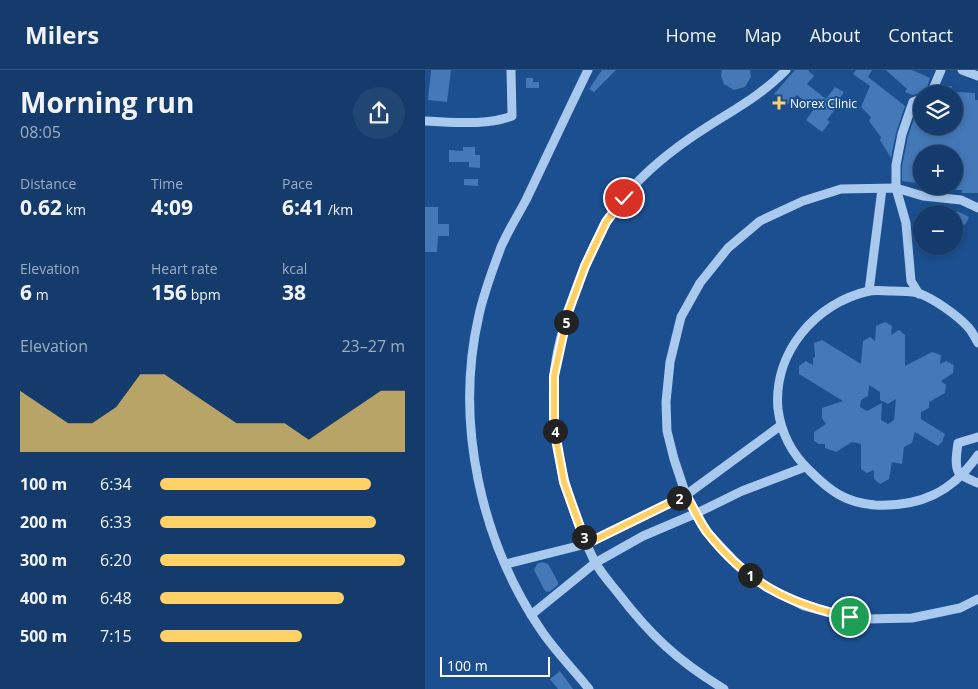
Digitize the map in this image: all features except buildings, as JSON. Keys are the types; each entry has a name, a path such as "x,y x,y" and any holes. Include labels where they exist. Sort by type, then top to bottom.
{"street":[{"path":"425,121 474,122 502,120 512,116 511,70"},
{"path":"588,70 521,210 502,244 479,316 472,364 471,429 474,462 488,519 513,582 544,635 589,689"},
{"path":"724,689 695,671 652,634 595,563 586,544 564,482 554,428 554,376 568,312 585,266 606,222 624,198 644,175 673,151 765,90 786,70"},
{"path":"935,85 941,70"},
{"path":"962,70 978,76"},
{"path":"913,102 902,134 896,165 896,188 906,223 911,281 919,294"},
{"path":"978,208 961,200 923,196 896,188 841,189 803,201 760,221 728,248 700,283 681,317 670,362 666,402 667,430 686,495 706,531 742,569 765,586 804,606 850,617 889,620 960,608 978,599"},
{"path":"869,291 883,189"},
{"path":"978,343 968,327 945,308 919,294 904,291 869,291 849,298 814,320 792,346 780,375 777,397 780,426 792,451 805,467 828,489 845,498 866,504 912,503 952,485 963,475 978,455"},
{"path":"506,564 586,544 686,495 780,426"},
{"path":"978,437 958,444 957,466 959,473 978,484"},
{"path":"531,615 595,563 643,536 697,513 741,491 805,467"}],"place":[{"name":"Norex Clinic","path":"779,103"}],"route":[{"path":"624,198 606,222 585,266 568,312 554,376 554,428 564,482 586,544 686,495 706,531 742,569 765,586 804,606 850,617"}]}
